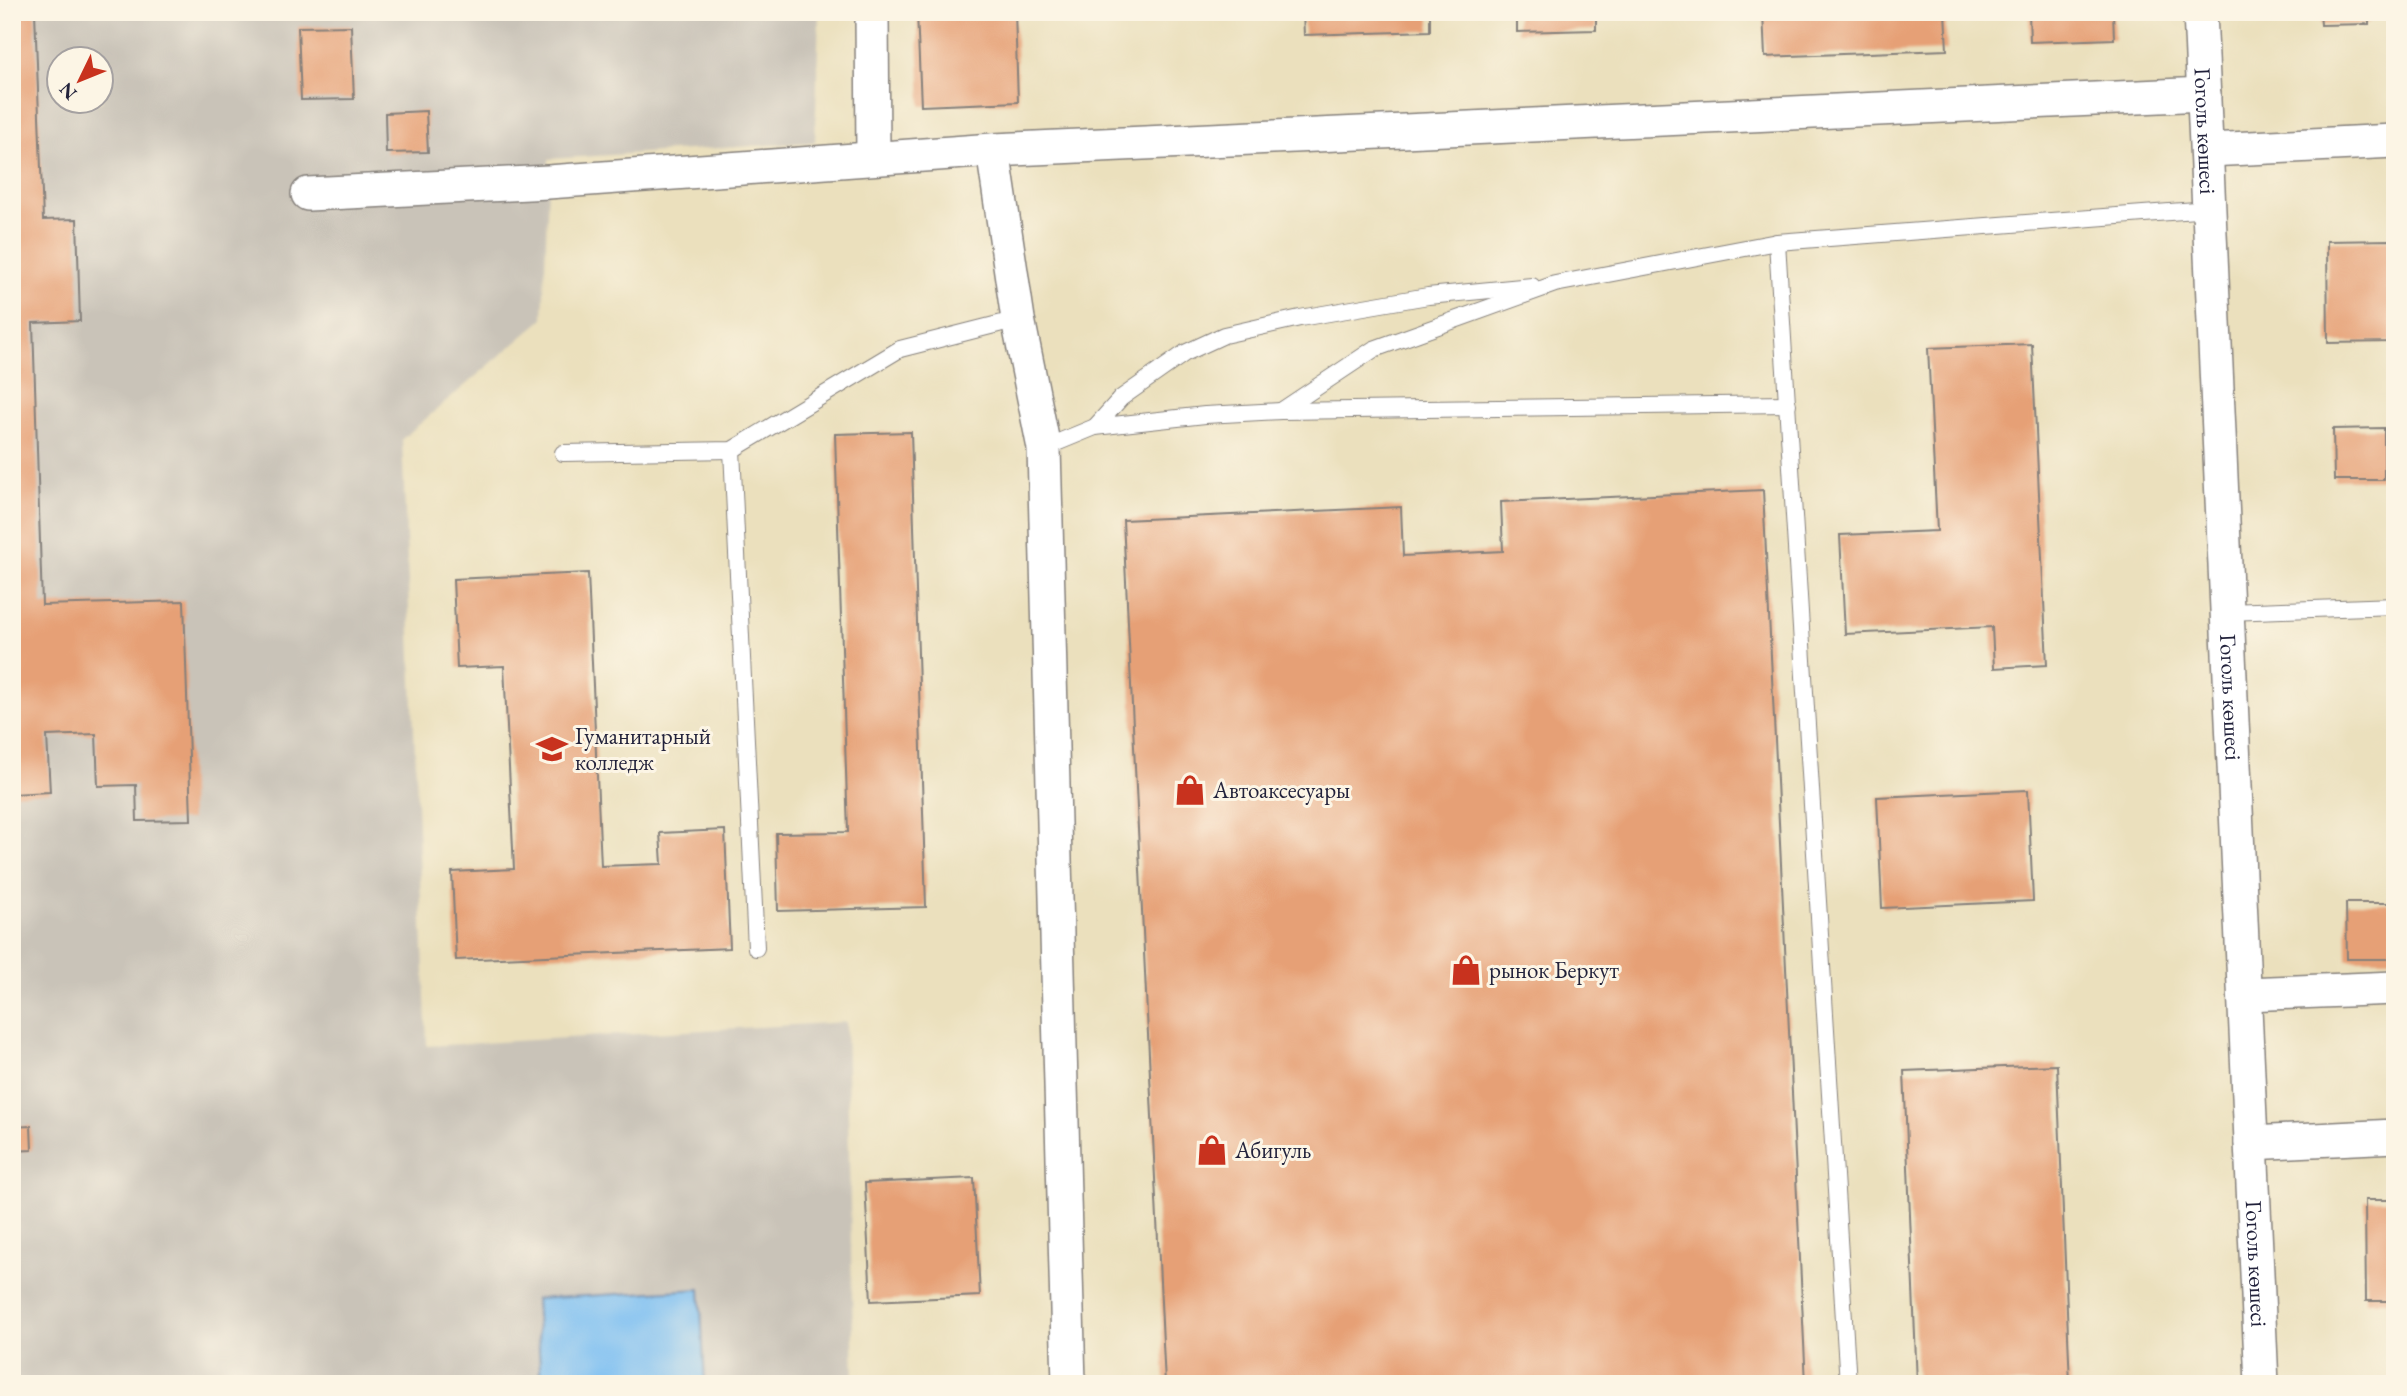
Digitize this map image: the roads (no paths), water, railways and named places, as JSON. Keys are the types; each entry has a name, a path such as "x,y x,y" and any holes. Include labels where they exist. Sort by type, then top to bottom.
{"street":[{"path":"872,12 873,159"},
{"name":"Гоголь көшесі","path":"2200,12 2262,1384"},
{"path":"308,194 548,183 993,150 2204,94"},
{"path":"2208,150 2395,141"},
{"path":"993,150 1018,319 1044,448 1069,1384"},
{"path":"2245,994 2395,988"},
{"path":"2251,1143 2395,1136"}],"lane":[{"path":"1095,427 1121,398 1185,353 1224,335 1300,318 1428,296 1555,284 1777,242 2209,209"},
{"path":"1777,242 1847,1384"},
{"path":"1281,411 1374,349 1555,284"},
{"path":"563,453 732,450 900,349 1018,319"},
{"path":"1044,448 1095,427 1205,415 1281,411 1788,404"},
{"path":"732,450 756,948"},
{"path":"2228,612 2395,606"}],"water":[{"path":"700,1289 705,1384 541,1384 536,1299"}],"place":[{"name":"Гуманитарный колледж","path":"552,749"},
{"name":"Автоаксесуары","path":"1190,790"},
{"name":"рынок Беркут","path":"1466,970"},
{"name":"Абигуль","path":"1212,1150"}]}
